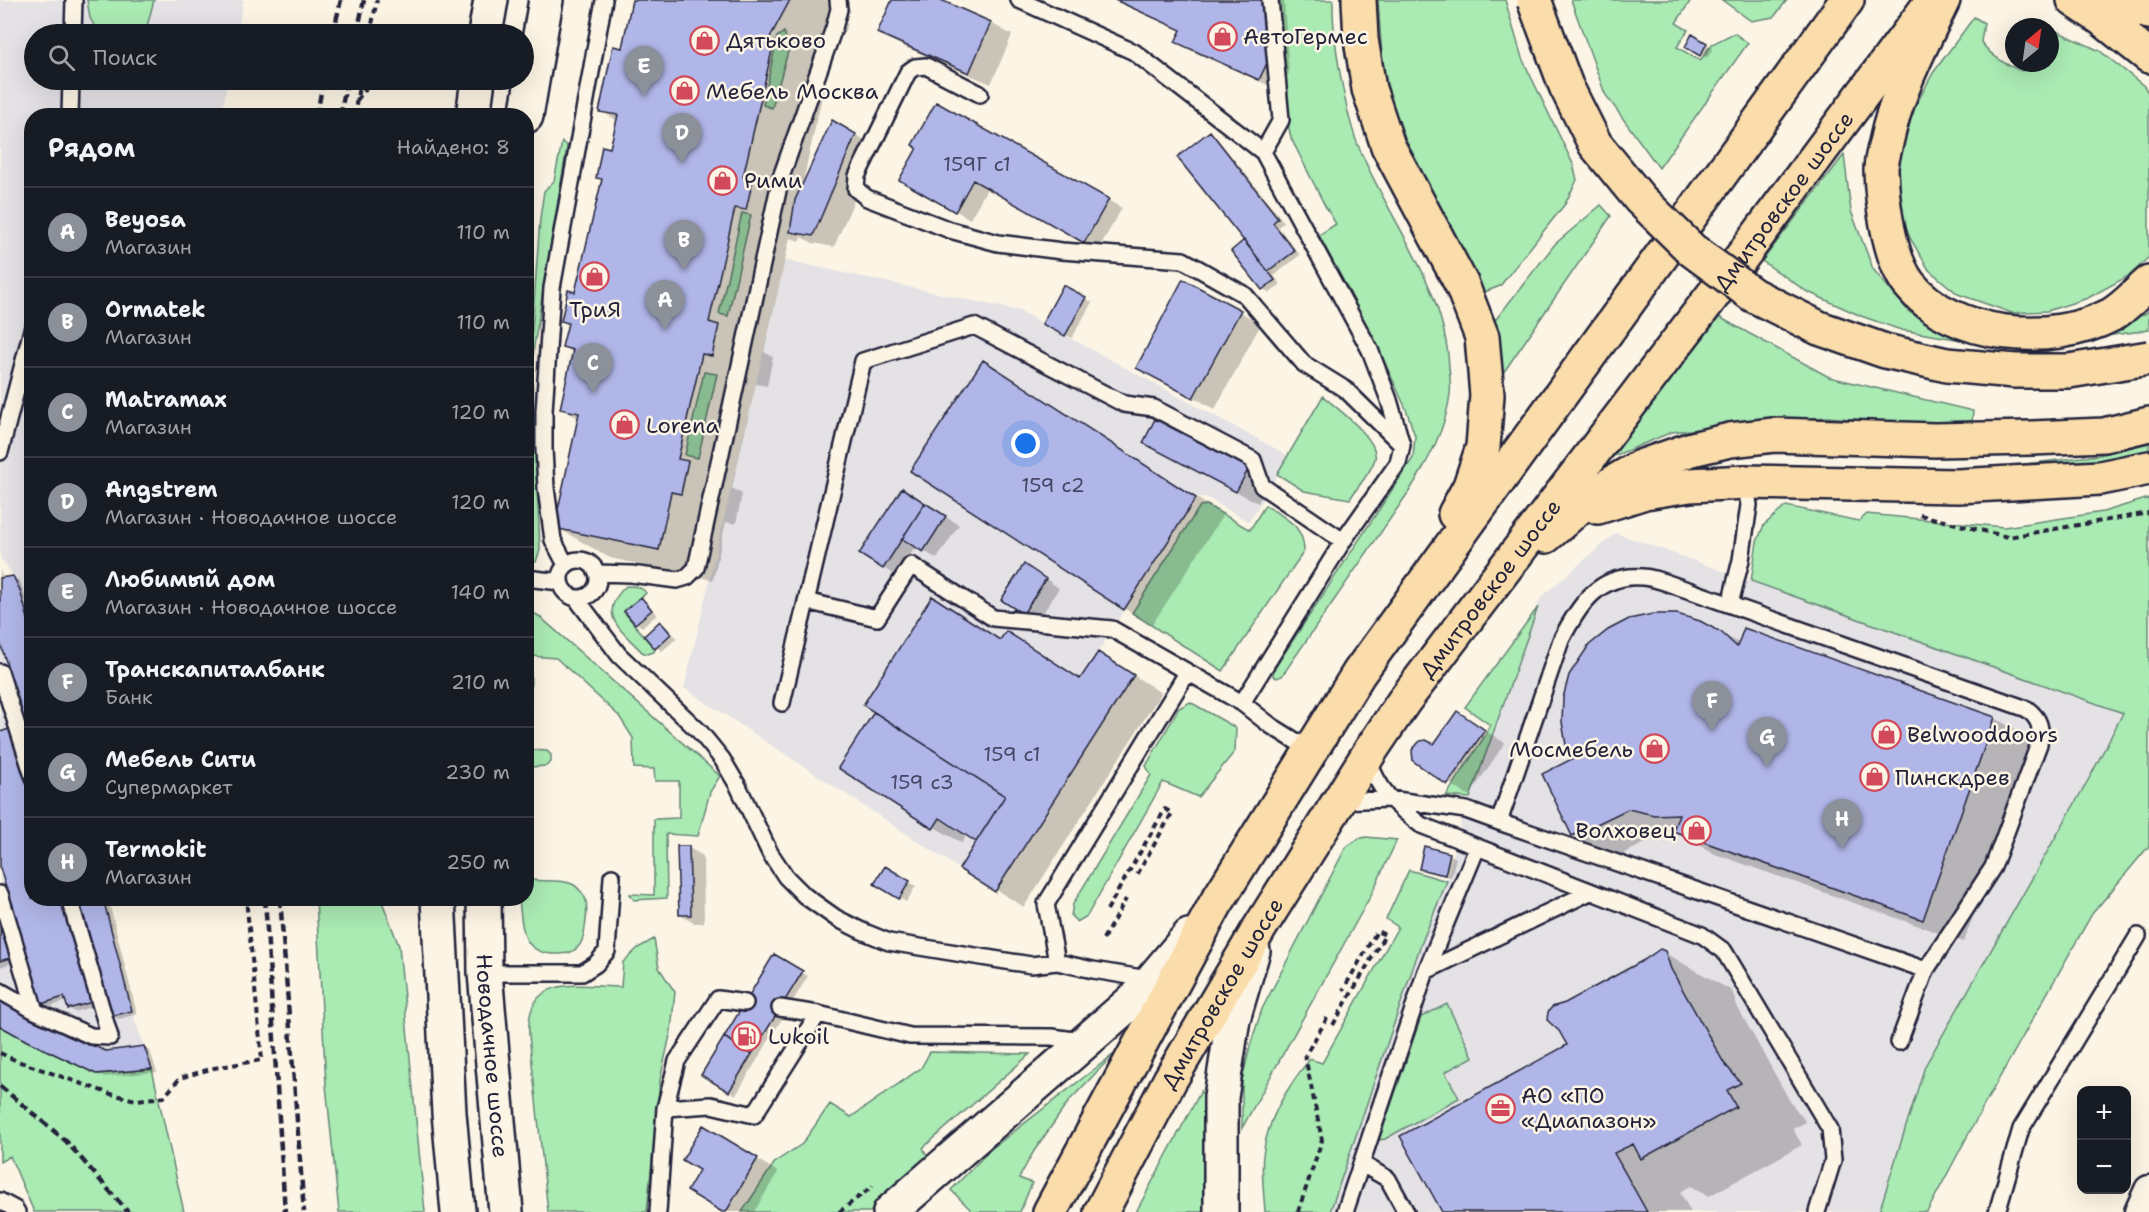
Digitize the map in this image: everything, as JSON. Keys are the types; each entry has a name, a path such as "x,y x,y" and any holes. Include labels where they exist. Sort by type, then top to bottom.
{"main road":[{"path":"487,24 491,0"},
{"path":"534,70 546,0"},
{"path":"1359,0 1361,39 1369,89 1388,146 1462,285 1482,337 1487,395 1483,447 1470,486 1416,593"},
{"path":"1534,0 1566,86 1595,144 1640,199 1692,250 1753,295 1819,328 1885,351 1947,365 2015,371 2069,371 2149,358"},
{"name":"Дмитровское шоссе","path":"1050,1212 1215,905 1359,673 1847,0"},
{"name":"Дмитровское шоссе","path":"1101,1212 1170,1080 1259,929 1338,801 1404,701 1735,266 1933,0"},
{"path":"1943,0 1891,119 1881,168 1884,204 1894,253 1909,283 1937,309 1976,325 2020,335 2066,331 2111,315 2149,283"},
{"path":"2074,0 2149,56"},
{"path":"2113,0 2149,12"},
{"path":"474,108 477,90"},
{"path":"527,108 530,90"},
{"path":"1493,583 1560,522 1594,495 1640,467 1692,449 1730,440 1774,435 1935,440 2032,438 2104,435 2149,424"},
{"path":"1560,522 1590,509 1645,492 1684,486 1745,482 1958,486 2100,478 2149,468"},
{"path":"890,1212 1154,980 1215,905"},
{"name":"Новодачное шоссе","path":"438,906 448,1101 458,1212"},
{"name":"Новодачное шоссе","path":"484,906 485,973 506,1212"},
{"path":"1221,1212 1221,1097 1233,1019 1259,929"}],"street":[{"path":"2139,1212 2149,1190"}],"lane":[{"path":"73,24 74,0"},
{"path":"566,566 553,540 546,488 544,449 544,411 552,288 604,0"},
{"path":"597,573 631,574 677,580 687,577 696,568 781,177 834,28 839,9 838,0"},
{"path":"1019,0 1134,52 1263,152 1370,350 1389,400 1402,445 1398,462 1343,541 1242,703"},
{"path":"1263,152 1281,120 1270,0"},
{"path":"980,94 926,66 915,67 908,72 857,176 856,189 867,198 950,230 998,243 1062,251 1183,260 1245,295 1304,364 1346,390 1402,445"},
{"path":"70,108 71,90"},
{"path":"782,703 863,361 975,326 1124,404 1154,408 1253,460 1262,486 1343,541"},
{"path":"0,452 24,360"},
{"path":"1730,604 1741,560 1749,505 1745,482"},
{"path":"576,598 589,596 597,586 597,573 584,560 571,562 560,576 560,582 566,593 576,598 620,655 700,732 722,759 738,786 770,852 786,877 805,896 836,918 890,942 1031,965 1057,962 1154,980"},
{"path":"806,601 877,618 911,565 993,618 1112,629 1242,703 1270,725 1310,750"},
{"path":"1499,822 1561,640 1575,612 1592,594 1608,582 1623,577 1646,577 1730,604 2027,709 2037,717 2041,733 2039,744 1993,867 1926,970 1899,1042"},
{"path":"534,579 560,582"},
{"path":"0,672 6,712 24,754"},
{"path":"1057,962 1046,904 1187,673"},
{"path":"1367,756 1373,774 1389,799 1421,825 1702,935 1724,951 1830,1129 1833,1160 1817,1212"},
{"path":"1338,801 1389,799 1466,810 1926,970"},
{"path":"1346,1212 1426,971 1477,848"},
{"path":"485,973 582,973 596,964 607,951 612,877"},
{"path":"1426,971 1590,892"},
{"path":"0,894 35,1011"},
{"path":"0,991 35,1011 91,1036 110,1036 71,906"},
{"path":"1997,1212 2021,1129 2138,936"},
{"path":"657,1212 665,1108 677,1061 718,999 745,1003"},
{"path":"780,1008 818,1014 910,1036 1052,1037 1084,1042"},
{"path":"665,1108 711,1105 754,1115 818,1014"},
{"path":"1362,1164 1388,1179 1406,1212"},
{"path":"0,1201 17,1212"}],"path":[{"path":"372,24 377,0"},
{"path":"355,108 358,90"},
{"path":"356,103 366,90"},
{"path":"1912,513 2008,537 2149,513"},
{"path":"1107,910 1165,809 1172,813 1137,875"},
{"path":"1103,939 1126,899"},
{"path":"0,1053 111,1094 136,1100 164,1097 180,1078 196,1072 262,1060 247,906"},
{"path":"1333,1025 1385,935 1377,930 1343,990"},
{"path":"1298,1212 1322,1140 1305,1056 1329,1015"}],"shaded area":[{"path":"0,0 244,0 239,24 24,24 24,90 226,90 222,108 24,108 24,906 105,906 132,1011 152,1069 96,1074 0,1026 0,578 13,575 0,557"},
{"path":"785,260 1020,311 1289,456 1249,522 1206,497 1196,498 1098,652 1134,675 995,892 684,688"},
{"path":"1616,533 2123,713 2091,775 1925,1066 1879,1212 1330,1212 1420,947 1447,881 1461,823 1541,597"}],"green space":[{"path":"87,0 154,0 148,24 93,24"},
{"path":"1277,0 1333,0 1343,90 1356,140 1382,196 1412,251 1437,307 1445,336 1450,373 1450,394 1445,420 1430,456 1417,479 1282,676 1277,678 1273,676 1274,669 1413,458 1415,436 1406,409 1380,352 1319,235 1336,224 1291,138 1287,119"},
{"path":"1378,0 1505,0 1522,58 1573,164 1577,180 1565,204 1500,286 1474,296 1425,183 1399,130 1383,71"},
{"path":"1571,0 1691,0 1676,23 1688,30 1677,47 1700,61 1712,44 1734,33 1748,43 1659,168 1605,94"},
{"path":"1722,0 1787,0 1774,17 1751,21"},
{"path":"1974,17 1984,23 1981,42 2005,64 2005,72 2059,72 2059,32 2100,51 2144,86 2149,94 2149,257 2130,275 2088,298 2047,311 2012,313 1958,294 1929,270 1910,238 1898,202 1897,161 1910,116 1933,73"},
{"path":"784,32 789,48 772,108 763,105 777,37"},
{"path":"562,142 567,146 534,346 534,302 540,218 544,191 554,181"},
{"path":"1844,155 1851,211 1873,269 1909,312 1962,340 1901,330 1861,316 1806,291 1762,261"},
{"path":"1601,205 1611,216 1497,382 1489,328 1555,244"},
{"path":"742,213 751,215 728,316 719,314"},
{"path":"2149,311 2149,330 2098,337 2146,313"},
{"path":"1719,317 1829,377 1973,411 1972,421 1895,423 1828,417 1755,423 1672,432 1607,459"},
{"path":"704,372 717,374 698,458 685,455"},
{"path":"1323,396 1347,416 1364,434 1375,451 1375,459 1370,469 1350,499 1304,491 1277,474"},
{"path":"534,420 540,550 534,563"},
{"path":"2149,443 2149,450 2092,464 2016,465 2099,455"},
{"path":"2149,498 2149,846 2092,914 1983,1107 1927,1212 1879,1212 1925,1066 2091,775 2123,713 1751,581 1757,542 1764,525 1786,506 1859,521 1867,514 2004,527 2103,512"},
{"path":"1207,505 1250,530 1265,505 1297,528 1304,551 1223,671 1132,613 1200,506"},
{"path":"626,586 640,588 646,593 624,612 655,649 654,652 647,654 642,652 615,621 612,613 613,605"},
{"path":"1538,607 1470,798 1446,796 1490,725 1465,707"},
{"path":"534,614 720,776 710,792 698,836 666,834 667,898 634,900 630,894 654,895 654,819 679,818 679,781 655,781 654,769 634,768 633,738 619,716 556,658 534,656"},
{"path":"1190,702 1236,728 1235,751 1198,797 1163,782 1087,916 1077,922 1071,916 1073,904 1151,775 1146,766 1179,708"},
{"path":"534,750 547,751 551,755 551,762 546,766 534,767"},
{"path":"1366,837 1397,840 1370,897 1242,1128 1242,1080 1262,1009 1346,847"},
{"path":"1409,870 1447,881 1420,947 1330,1212 1265,1212 1263,1155 1269,1129 1279,1104 1310,1059 1322,1063 1398,927 1386,919"},
{"path":"534,880 572,884 585,899 586,925 581,942 574,951 564,954 542,952 529,943 522,927 520,906 534,906"},
{"path":"316,906 384,906 399,946 425,1212 339,1212 326,1085"},
{"path":"654,939 659,968 675,992 671,1031 660,1080 647,1212 548,1212 529,1035 530,1015 536,1001 545,992 557,987 588,985 621,987 623,962 638,948"},
{"path":"1447,1004 1473,1057 1445,1072 1459,1098 1385,1139 1379,1140 1421,1017"},
{"path":"0,1026 96,1074 152,1069 184,1212 34,1212 10,1156 0,1162"},
{"path":"930,1052 1030,1054 923,1148 929,1159 870,1212 742,1212 775,1162 802,1144 830,1104 851,1117 921,1068"},
{"path":"1114,1054 1069,1101 1034,1151 1019,1178 1032,1183 1020,1212 973,1212 951,1190 990,1150"},
{"path":"1201,1091 1209,1104 1203,1142 1205,1212 1136,1212"}],"building":[{"path":"632,0 790,0 767,43 773,46 743,177 753,179 746,210 735,208 709,322 719,325 712,356 702,354 678,459 688,461 681,494 671,492 659,550 554,528 579,413 560,409 573,350 562,347 568,323 561,321 568,290 575,292 602,179 596,178 602,146 610,148 618,115 599,112 613,46 622,48"},
{"path":"892,0 941,0 991,22 969,73 877,33"},
{"name":"АвтоГермес","path":"1115,0 1264,0 1268,61 1259,80 1175,42 1181,30"},
{"path":"1692,34 1707,43 1700,56 1685,47"},
{"path":"936,102 1109,199 1084,243 973,180 955,212 899,180 917,148 912,145"},
{"path":"832,120 856,134 813,236 790,232 795,200"},
{"path":"1210,131 1278,218 1273,223 1295,251 1268,271 1177,157"},
{"path":"1244,240 1275,280 1262,290 1231,251"},
{"path":"1183,279 1241,310 1193,398 1136,368"},
{"path":"1063,285 1086,297 1065,336 1042,324"},
{"path":"983,360 1196,498 1124,610 910,471"},
{"path":"1155,419 1249,468 1236,492 1143,443"},
{"path":"902,488 925,503 883,569 859,554"},
{"path":"925,503 946,516 923,552 902,539"},
{"path":"1024,564 1046,579 1023,614 1001,600"},
{"path":"13,576 24,604 24,722 0,642 0,578"},
{"path":"932,596 1000,640 1006,631 1080,679 1098,652 1134,675 995,892 959,869 1005,796 863,705"},
{"path":"641,597 652,610 635,624 624,611"},
{"path":"1653,614 1677,614 1700,621 1721,632 1737,647 1744,628 1995,717 1923,920 1673,831 1679,814 1654,815 1628,809 1572,836 1542,774 1572,759 1566,745 1562,722 1563,698 1569,675 1589,645 1608,630 1629,619"},
{"path":"660,621 671,634 655,649 644,636"},
{"path":"1457,711 1485,730 1447,785 1413,761 1412,750 1420,741 1426,740 1434,744"},
{"path":"874,712 1005,796 976,842 940,818 933,829 838,768"},
{"path":"9,729 24,777 24,906 62,906 92,1002 68,1009 64,997 41,1004 0,868 0,732"},
{"path":"677,846 689,846 691,915 679,915"},
{"path":"1424,846 1450,853 1445,875 1419,869"},
{"path":"885,866 910,881 899,899 874,884"},
{"path":"78,906 105,906 132,1011 111,1016"},
{"path":"0,919 13,957 0,961"},
{"path":"1660,949 1665,951 1671,969 1724,1063 1741,1083 1727,1090 1736,1107 1641,1159 1633,1144 1614,1153 1647,1212 1442,1212 1400,1136 1567,1045 1559,1031 1547,1020 1548,1012 1552,1007 1565,1003"},
{"path":"774,954 803,971 752,1054 724,1037"},
{"path":"0,999 68,1036 106,1051 144,1046 152,1069 96,1074 0,1026"},
{"path":"724,1037 752,1054 729,1092 701,1075"},
{"path":"703,1125 758,1158 726,1212 722,1212 687,1191 699,1170 682,1160"}],"railway":[{"path":"335,24 341,0"},
{"path":"359,24 364,0"},
{"path":"318,108 321,90"},
{"path":"342,108 345,90"},
{"path":"266,906 285,1212"},
{"path":"281,906 304,1212"},
{"path":"0,1086 66,1141 128,1212"}],"place":[{"name":"АвтоГермес","path":"1222,36"},
{"name":"Дятьково","path":"705,40"},
{"name":"Мебель Москва","path":"685,91"},
{"name":"Любимый дом","path":"644,96"},
{"name":"Angstrem","path":"682,163"},
{"name":"Рими","path":"723,180"},
{"name":"Ormatek","path":"684,270"},
{"name":"ТриЯ","path":"595,277"},
{"name":"Beyosa","path":"665,330"},
{"name":"Matramax","path":"593,393"},
{"name":"Lorena","path":"625,425"},
{"name":"Транскапиталбанк","path":"1712,731"},
{"name":"Belwooddoors","path":"1886,734"},
{"name":"Мосмебель","path":"1654,749"},
{"name":"Мебель Сити","path":"1767,767"},
{"name":"Пинскдрев","path":"1874,777"},
{"name":"Волховец","path":"1697,830"},
{"name":"Termokit","path":"1842,849"},
{"name":"Lukoil","path":"747,1036"},
{"name":"АО «ПО «Диапазон»","path":"1500,1108"}]}
